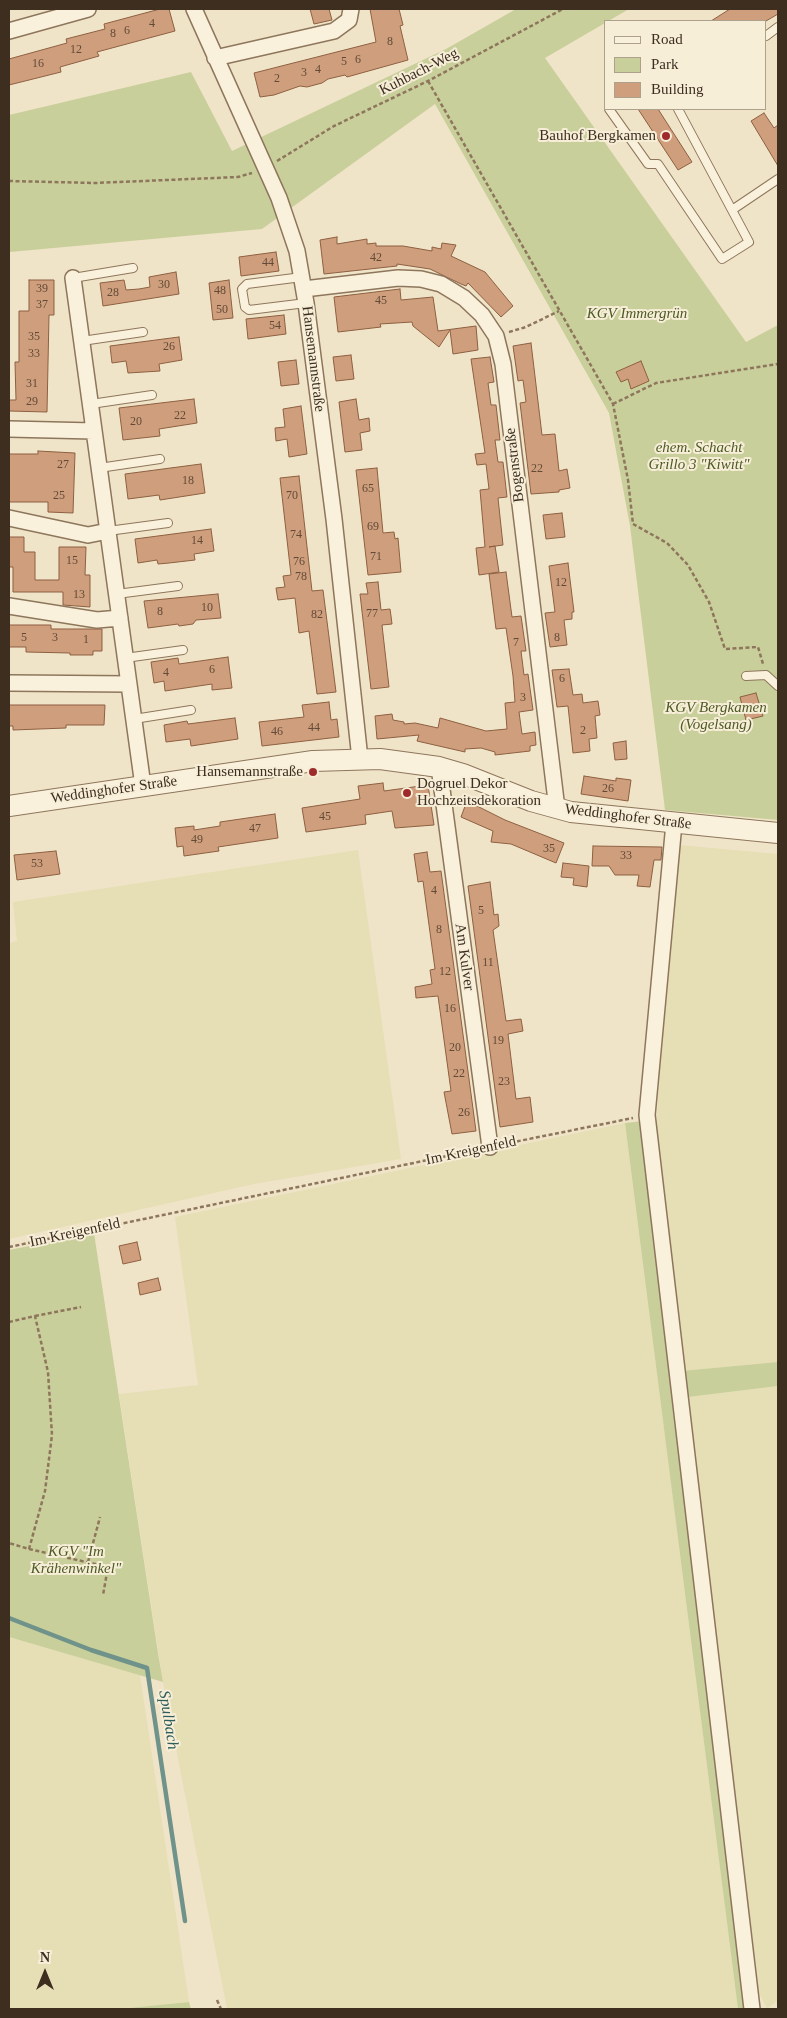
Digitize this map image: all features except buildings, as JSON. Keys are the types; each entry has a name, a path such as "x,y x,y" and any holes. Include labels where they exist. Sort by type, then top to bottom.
{"street":[{"path":"9,31 88,9"},
{"name":"Hansemannstraße","path":"194,9 279,198 297,252 304,290 334,519 360,758"},
{"path":"215,58 334,31 349,20 351,9"},
{"path":"74,278 143,786"},
{"name":"Bogenstraße","path":"304,290 398,278 421,279 442,284 464,298 482,315 496,336 503,364 557,809"},
{"path":"9,429 94,431"},
{"path":"9,518 88,534 108,531"},
{"path":"9,606 97,620 120,618"},
{"path":"9,683 129,684"},
{"name":"Weddinghofer Straße","path":"9,806 313,762 360,758 403,761 439,767 557,809 778,833"},
{"name":"Am Kulver","path":"439,767 490,1147"},
{"path":"674,823 647,1115 752,2009"}],"lane":[{"path":"767,35 778,27"},
{"path":"610,110 648,164 658,164 722,259 749,242 679,110"},
{"path":"732,210 778,179"},
{"path":"74,278 133,268"},
{"path":"246,284 304,290 249,310 244,307 242,289 246,284"},
{"path":"82,341 142,332"},
{"path":"91,404 152,395"},
{"path":"99,468 160,459"},
{"path":"108,531 168,523"},
{"path":"116,594 178,586"},
{"path":"125,658 183,650"},
{"path":"746,676 766,675 778,686"},
{"path":"134,719 191,710"}],"path":[{"name":"Kuhbach-Weg","path":"287,155 334,126 428,81 562,9"},
{"path":"428,81 613,404 628,480 633,524 667,543 688,565 709,602 725,649 758,647 766,675"},
{"path":"9,181 95,183 238,177"},
{"path":"496,336 526,327 559,312"},
{"path":"613,404 656,383 778,364"},
{"name":"Im Kreigenfeld","path":"9,1247 647,1115"},
{"path":"9,1322 81,1307"},
{"path":"29,1549 45,1491 52,1435 48,1372 35,1316"},
{"path":"88,1562 100,1517"},
{"path":"9,1543 108,1567 103,1595"},
{"path":"217,2000 221,2009"}],"shaded area":[{"path":"679,845 778,854 778,1362 681,1371 656,1136 660,1060"},
{"path":"358,850 401,1159 254,1184 9,1239 9,943 17,941 13,902"},
{"path":"625,1123 738,2009 227,2009 163,1682 119,1394 198,1385 175,1217"},
{"path":"778,1386 778,2000 767,2009 759,1993 688,1397"},
{"path":"9,1637 140,1675 189,2002 119,2009 9,2009"}],"green space":[{"path":"516,9 629,9 610,20 604,20 604,24 545,58 746,342 778,325 778,820 665,810 630,526 609,413 435,104 262,229 10,252 9,115 191,72 232,151 446,49"},
{"path":"643,1121 748,2009 738,2009 625,1123"},
{"name":"KGV \"Im Krähenwinkel\"","path":"94,1233 163,1682 9,1637 9,1250"},
{"path":"778,1362 778,1386 688,1397 681,1371"},
{"path":"189,2002 191,2009 119,2009"}],"waterway":[{"name":"Spulbach","path":"9,1618 91,1650 147,1668 185,1921"}],"place":[{"name":"Bauhof Bergkamen","path":"666,136"},
{"name":"Hansemannstraße","path":"313,772"},
{"name":"Dogruel Dekor Hochzeitsdekoration","path":"407,793"}],"park label":[{"name":"KGV Immergrün","path":"637,314"},
{"name":"ehem. Schacht Grillo 3 \"Kiwitt\"","path":"699,456"},
{"name":"KGV Bergkamen (Vogelsang)","path":"716,716"}]}
